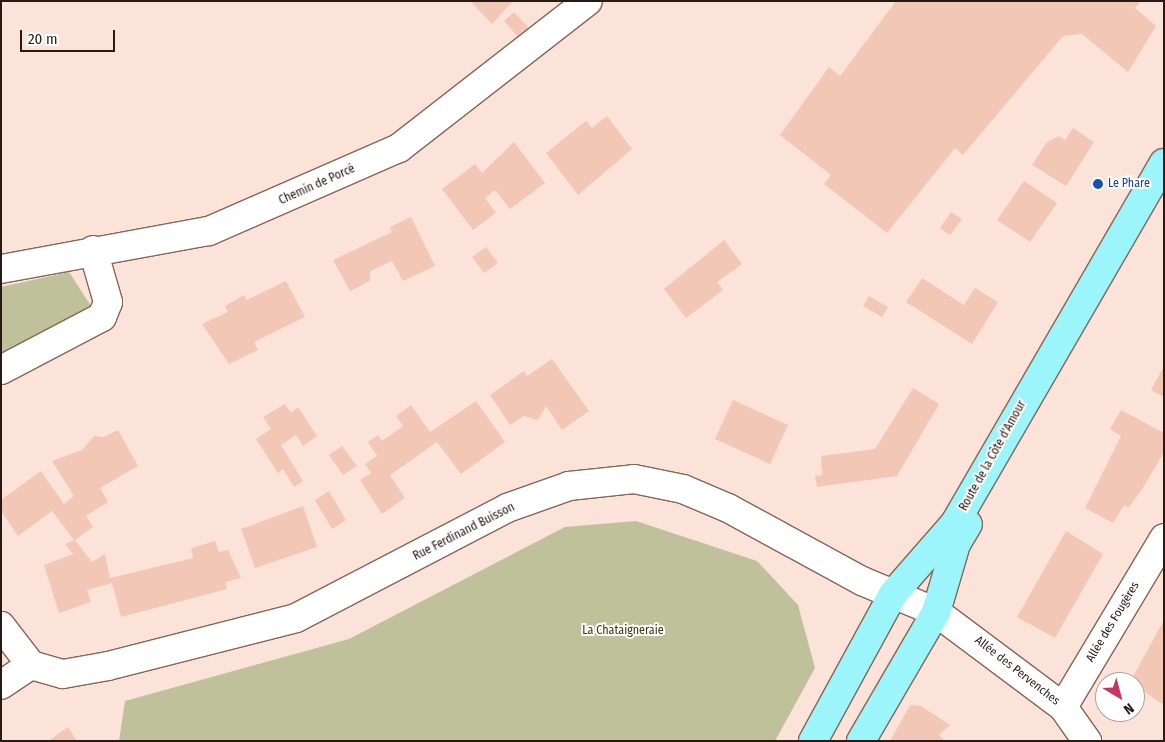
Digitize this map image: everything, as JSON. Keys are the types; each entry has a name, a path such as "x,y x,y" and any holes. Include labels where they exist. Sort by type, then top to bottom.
{"main road":[{"name":"Route de la Côte d'Amour","path":"813,741 893,594 955,523 1164,163"},
{"name":"Route de la Côte d'Amour","path":"861,741 936,612 956,544 1164,193"}],"street":[{"name":"Chemin de Porcé","path":"1,269 92,250 209,230 399,148 588,1"},
{"path":"1,370 102,317 108,302 92,250"},
{"name":"Rue Ferdinand Buisson","path":"30,666 63,674 108,666 296,618 507,508 569,486 634,479 683,489 728,508 893,594 936,612"},
{"name":"Allée des Fougères","path":"1063,707 1164,538"},
{"name":"Allée des Pervenches","path":"936,612 1063,707 1087,741"},
{"path":"1,626 30,666 1,685"}],"green space":[{"path":"69,272 91,306 1,355 1,287"},
{"name":"La Chataigneraie","path":"636,521 757,561 798,605 815,668 775,741 119,741 125,701 349,639 565,527"}],"building":[{"path":"473,1 513,1 492,24 472,3"},
{"path":"896,1 1141,1 1135,8 1156,26 1128,72 1082,34 1063,36 963,155 955,148 887,233 824,184 831,175 780,135 829,67 840,76"},
{"path":"514,12 529,28 518,37 504,21"},
{"path":"607,116 632,149 578,195 546,153 586,121 592,128"},
{"path":"1073,128 1094,142 1066,186 1032,165 1047,142 1059,136 1065,140"},
{"path":"514,142 545,183 510,209 495,190 485,198 496,213 473,230 442,189 475,164 482,173"},
{"path":"1024,181 1057,203 1030,242 997,220"},
{"path":"951,212 962,219 950,235 940,228"},
{"path":"411,217 435,266 403,281 392,261 370,271 370,281 350,291 333,260 392,232 390,227"},
{"path":"724,240 742,264 717,282 723,290 686,318 664,289"},
{"path":"486,247 498,263 484,273 472,257"},
{"path":"922,278 964,305 975,288 998,302 972,344 906,302"},
{"path":"286,281 305,317 254,342 258,350 229,364 202,324 228,312 225,306 244,295 247,300"},
{"path":"869,296 888,307 882,317 863,306"},
{"path":"552,359 589,411 562,430 546,406 538,420 524,416 510,425 490,395 524,371 527,376"},
{"path":"1164,366 1164,397 1151,390"},
{"path":"913,388 939,404 897,476 817,487 815,476 822,475 821,456 875,449"},
{"path":"733,400 788,425 770,464 715,439"},
{"path":"476,401 505,442 461,474 437,442 390,475 405,498 382,514 360,480 371,473 365,464 377,456 368,442 378,435 382,441 403,426 396,416 411,405 430,432"},
{"path":"285,404 291,413 298,407 317,436 303,446 296,435 281,445 303,481 294,487 283,469 278,473 256,439 271,429 263,417"},
{"path":"1121,410 1164,433 1164,452 1143,488 1128,508 1124,505 1113,523 1085,508 1121,436 1110,429"},
{"path":"118,430 138,466 100,488 108,502 86,516 93,527 75,540 92,562 105,554 110,578 193,558 191,548 215,541 219,552 228,550 241,578 225,582 227,589 121,617 112,583 87,590 91,602 59,613 44,565 73,554 65,544 74,540 52,511 18,536 1,511 1,500 41,471 64,504 74,496 52,461 82,450 94,436 104,437"},
{"path":"342,446 357,466 343,475 329,455"},
{"path":"329,491 346,520 332,529 315,500"},
{"path":"303,506 317,547 255,568 241,529"},
{"path":"1066,531 1103,554 1055,638 1017,617"},
{"path":"1164,620 1164,705 1145,692 1145,672 1135,672"},
{"path":"910,705 921,706 950,725 939,735 945,741 890,741"},
{"path":"68,727 77,741 48,741"}],"place":[{"name":"Le Phare","path":"1098,184"}]}
